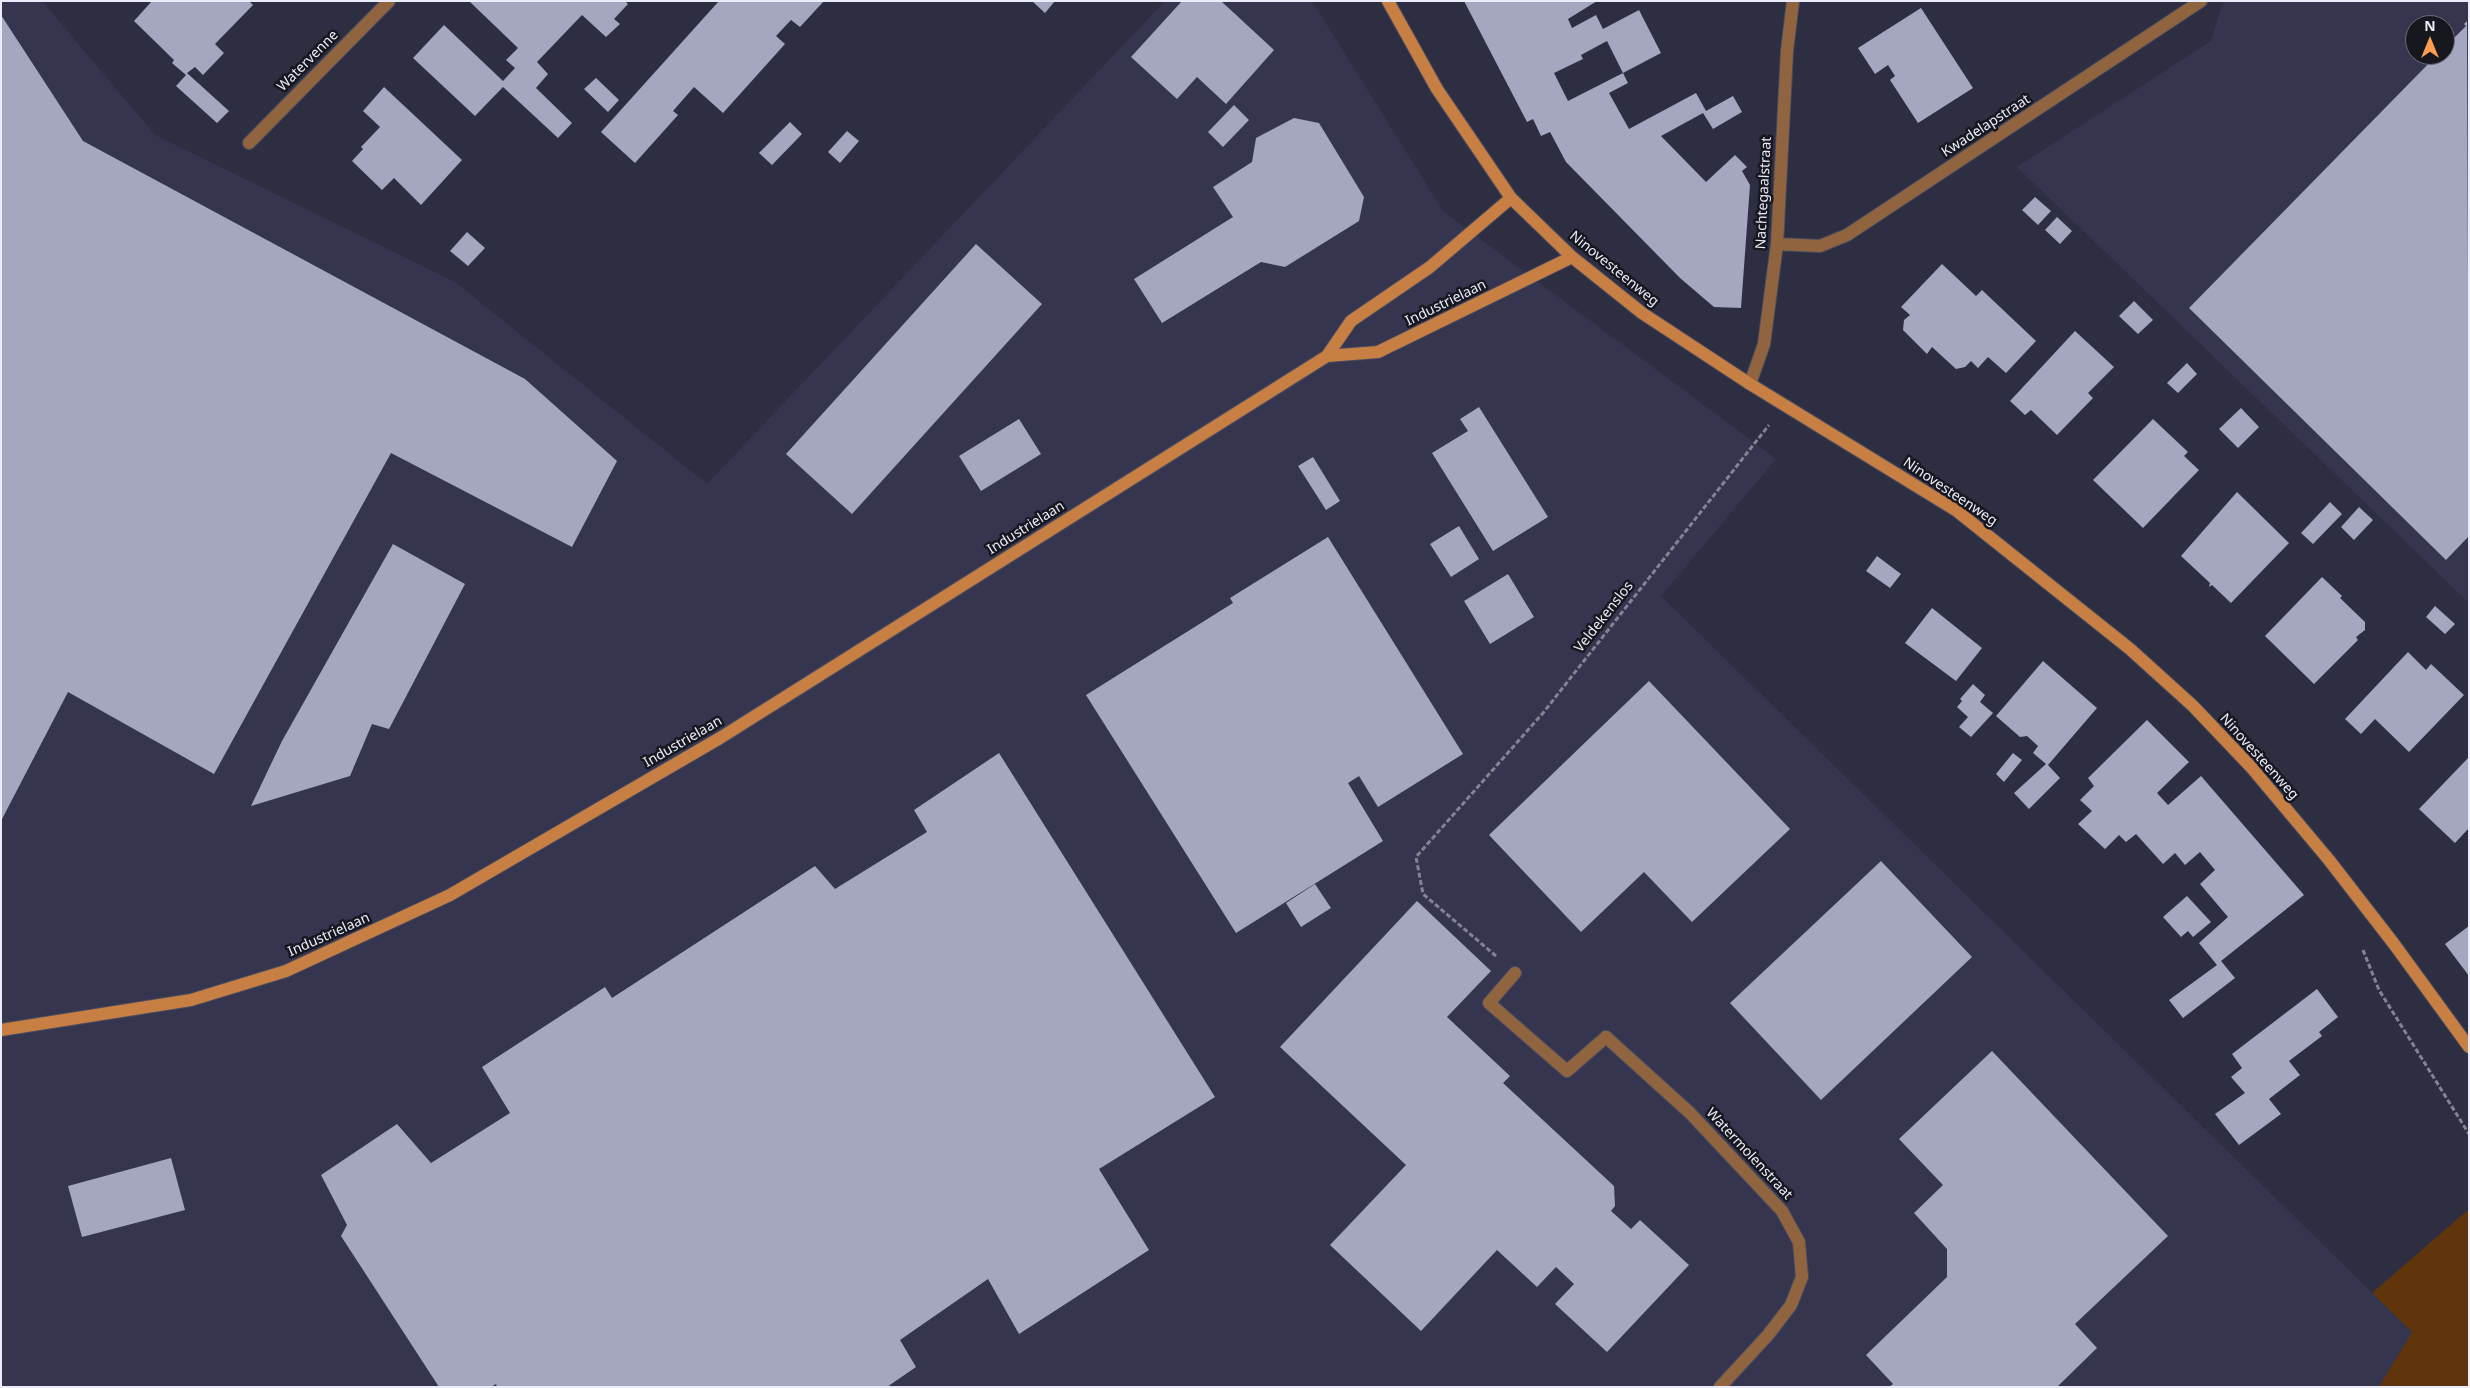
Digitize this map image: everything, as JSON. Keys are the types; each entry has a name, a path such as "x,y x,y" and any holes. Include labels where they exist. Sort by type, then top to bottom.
{"street":[{"name":"Watervenne","path":"249,143 389,1"},
{"name":"Ninovesteenweg","path":"1388,1 1437,89 1511,198 1572,257 1642,313 1750,384 1957,511 2130,649 2193,706 2251,767 2329,860 2394,944 2469,1047"},
{"name":"Nachtegaalstraat","path":"1750,384 1764,344 1777,244 1787,51 1793,1"},
{"name":"Kwadelapstraat","path":"1777,244 1820,246 1847,235 2201,1"},
{"name":"Industrielaan","path":"1,1030 191,1000 286,971 450,895 720,738 1327,356 1351,321 1430,267 1511,198"},
{"name":"Industrielaan","path":"1327,356 1378,352 1572,257"},
{"name":"Watermolenstraat","path":"1516,973 1490,1004 1567,1071 1606,1037 1690,1114 1782,1211 1799,1242 1802,1277 1791,1305 1768,1335 1720,1387"}],"path":[{"name":"Veldekenslos","path":"1516,973 1423,894 1416,857 1543,713 1784,405"},
{"path":"2379,990 2469,1134"}],"shaded area":[{"path":"1,1 42,1 155,135 455,282 707,484 1165,1 1312,1 1443,211 1776,459 1661,596 2412,1332 2379,1387 1,1387"},
{"path":"2223,1 2469,1 2469,603 2017,167 2211,41"},
{"path":"2469,1209 2469,1387 2379,1387 2412,1332 2372,1293"}],"building":[{"path":"152,1 249,1 253,5 215,44 224,53 203,75 195,67 187,73 229,111 217,123 176,86 186,75 172,63 174,60 134,21"},
{"path":"469,1 625,1 628,4 614,19 620,24 606,37 582,15 537,62 548,74 536,88 572,123 558,138 503,87 475,116 413,58 444,25 503,81 515,68 506,60 518,48"},
{"path":"719,1 824,1 800,27 791,20 776,36 785,44 723,113 694,87 673,111 678,115 635,163 601,132"},
{"path":"1032,1 1055,1 1045,13"},
{"path":"1182,1 1221,1 1274,50 1226,104 1197,77 1177,99 1131,57"},
{"path":"1464,1 1597,1 1568,19 1572,28 1596,15 1603,29 1639,10 1661,53 1623,73 1628,83 1609,93 1629,129 1696,93 1706,111 1733,96 1742,112 1713,129 1703,113 1661,136 1706,182 1735,155 1747,167 1742,171 1750,185 1741,308 1714,307 1680,278 1566,162 1550,132 1541,136 1533,119 1527,122","holes":["1607,41 1623,73 1568,101 1554,73 1583,59 1581,55"]},
{"path":"1921,8 1973,88 1918,123 1890,80 1895,76 1888,65 1875,74 1858,48"},
{"path":"1,15 83,141 525,379 617,461 572,547 391,453 214,774 68,692 1,821"},
{"path":"2467,21 2469,536 2446,560 2189,308 2427,65 2455,65 2455,37 2466,26 2464,24"},
{"path":"596,78 619,100 608,112 584,89"},
{"path":"384,87 462,160 421,205 394,178 382,190 352,161 363,149 361,147 380,127 363,111"},
{"path":"1234,105 1249,120 1223,147 1208,132"},
{"path":"1294,118 1319,123 1364,197 1359,221 1285,267 1261,262 1162,323 1134,279 1233,217 1213,187 1252,162 1256,138"},
{"path":"790,122 802,134 772,165 759,153"},
{"path":"847,131 859,141 840,163 828,152"},
{"path":"2035,197 2051,211 2038,225 2022,210"},
{"path":"2057,217 2072,231 2060,244 2045,230"},
{"path":"467,232 485,248 468,266 450,251"},
{"path":"976,244 1042,304 852,514 786,454"},
{"path":"1942,264 1976,296 1982,290 2036,341 2006,373 1988,357 1978,368 1971,361 1965,367 1956,369 1932,347 1927,354 1903,330 1904,320 1910,315 1901,307"},
{"path":"2134,301 2153,320 2138,334 2119,316"},
{"path":"2075,331 2114,367 2088,393 2093,398 2057,435 2031,410 2025,415 2010,401"},
{"path":"2187,363 2197,374 2178,393 2167,383"},
{"path":"1479,407 1548,517 1493,551 1432,453 1468,431 1460,419"},
{"path":"2241,408 2259,427 2238,448 2219,429"},
{"path":"1019,419 1041,454 981,491 959,456"},
{"path":"2153,419 2188,452 2184,456 2199,470 2143,528 2093,480"},
{"path":"1313,457 1340,501 1326,510 1298,466"},
{"path":"2237,492 2289,543 2231,603 2212,585 2209,587 2210,583 2181,556"},
{"path":"2330,502 2342,514 2313,544 2301,533"},
{"path":"2359,507 2373,520 2354,540 2341,527"},
{"path":"1459,526 1479,559 1451,577 1430,544"},
{"path":"1328,537 1463,754 1378,807 1359,776 1348,783 1383,841 1236,933 1086,695 1233,603 1230,598"},
{"path":"393,544 465,584 389,729 372,724 350,776 251,806 282,741"},
{"path":"1877,556 1901,574 1890,588 1866,571"},
{"path":"1508,574 1534,617 1490,644 1464,601"},
{"path":"2322,577 2365,622 2365,630 2356,637 2358,640 2314,684 2265,636"},
{"path":"2435,606 2455,624 2445,634 2426,617"},
{"path":"1932,608 1982,648 1956,681 1905,643"},
{"path":"2408,652 2426,670 2431,664 2464,695 2409,752 2375,719 2361,734 2345,719"},
{"path":"2043,661 2097,708 2048,765 2060,778 2029,809 2014,793 2046,764 2033,753 2038,746 2027,736 2020,737 1996,716"},
{"path":"1649,681 1790,829 1692,922 1644,872 1581,932 1489,835"},
{"path":"1973,684 1985,695 1980,702 1993,713 1971,737 1959,727 1968,717 1957,707 1962,701 1960,699"},
{"path":"2147,720 2189,762 2157,793 2168,805 2201,776 2304,895 2221,961 2235,978 2183,1018 2169,1000 2217,965 2199,943 2228,917 2200,884 2215,870 2200,852 2185,865 2175,853 2163,864 2136,834 2126,842 2119,835 2105,849 2078,824 2092,811 2080,800 2094,786 2088,778"},
{"path":"999,753 1215,1097 1099,1169 1149,1250 1019,1334 988,1279 900,1340 916,1367 887,1387 497,1387 496,1384 491,1387 439,1387 341,1236 347,1225 321,1175 397,1124 431,1163 510,1113 482,1067 605,987 612,998 815,866 835,889 927,832 914,810"},
{"path":"2013,753 2022,760 2004,782 1996,774"},
{"path":"2469,757 2469,828 2455,843 2419,809"},
{"path":"1881,861 1972,957 1821,1100 1730,1003"},
{"path":"1315,884 1331,908 1301,927 1286,903"},
{"path":"2187,896 2211,922 2193,937 2188,931 2181,937 2163,917"},
{"path":"1417,901 1491,971 1447,1017 1510,1076 1503,1083 1614,1186 1615,1206 1611,1211 1631,1229 1640,1220 1689,1265 1607,1352 1555,1304 1574,1284 1556,1267 1537,1287 1497,1250 1421,1331 1330,1245 1406,1165 1280,1047"},
{"path":"2469,926 2469,976 2445,944"},
{"path":"2317,989 2338,1017 2319,1032 2322,1036 2289,1061 2300,1075 2269,1099 2281,1114 2239,1145 2215,1114 2245,1093 2231,1077 2242,1068 2232,1054"},
{"path":"1992,1051 2168,1236 2075,1324 2097,1348 2057,1387 1889,1387 1893,1384 1866,1355 1947,1277 1947,1249 1914,1213 1943,1185 1899,1139"},
{"path":"171,1158 185,1210 82,1237 68,1186"}]}
